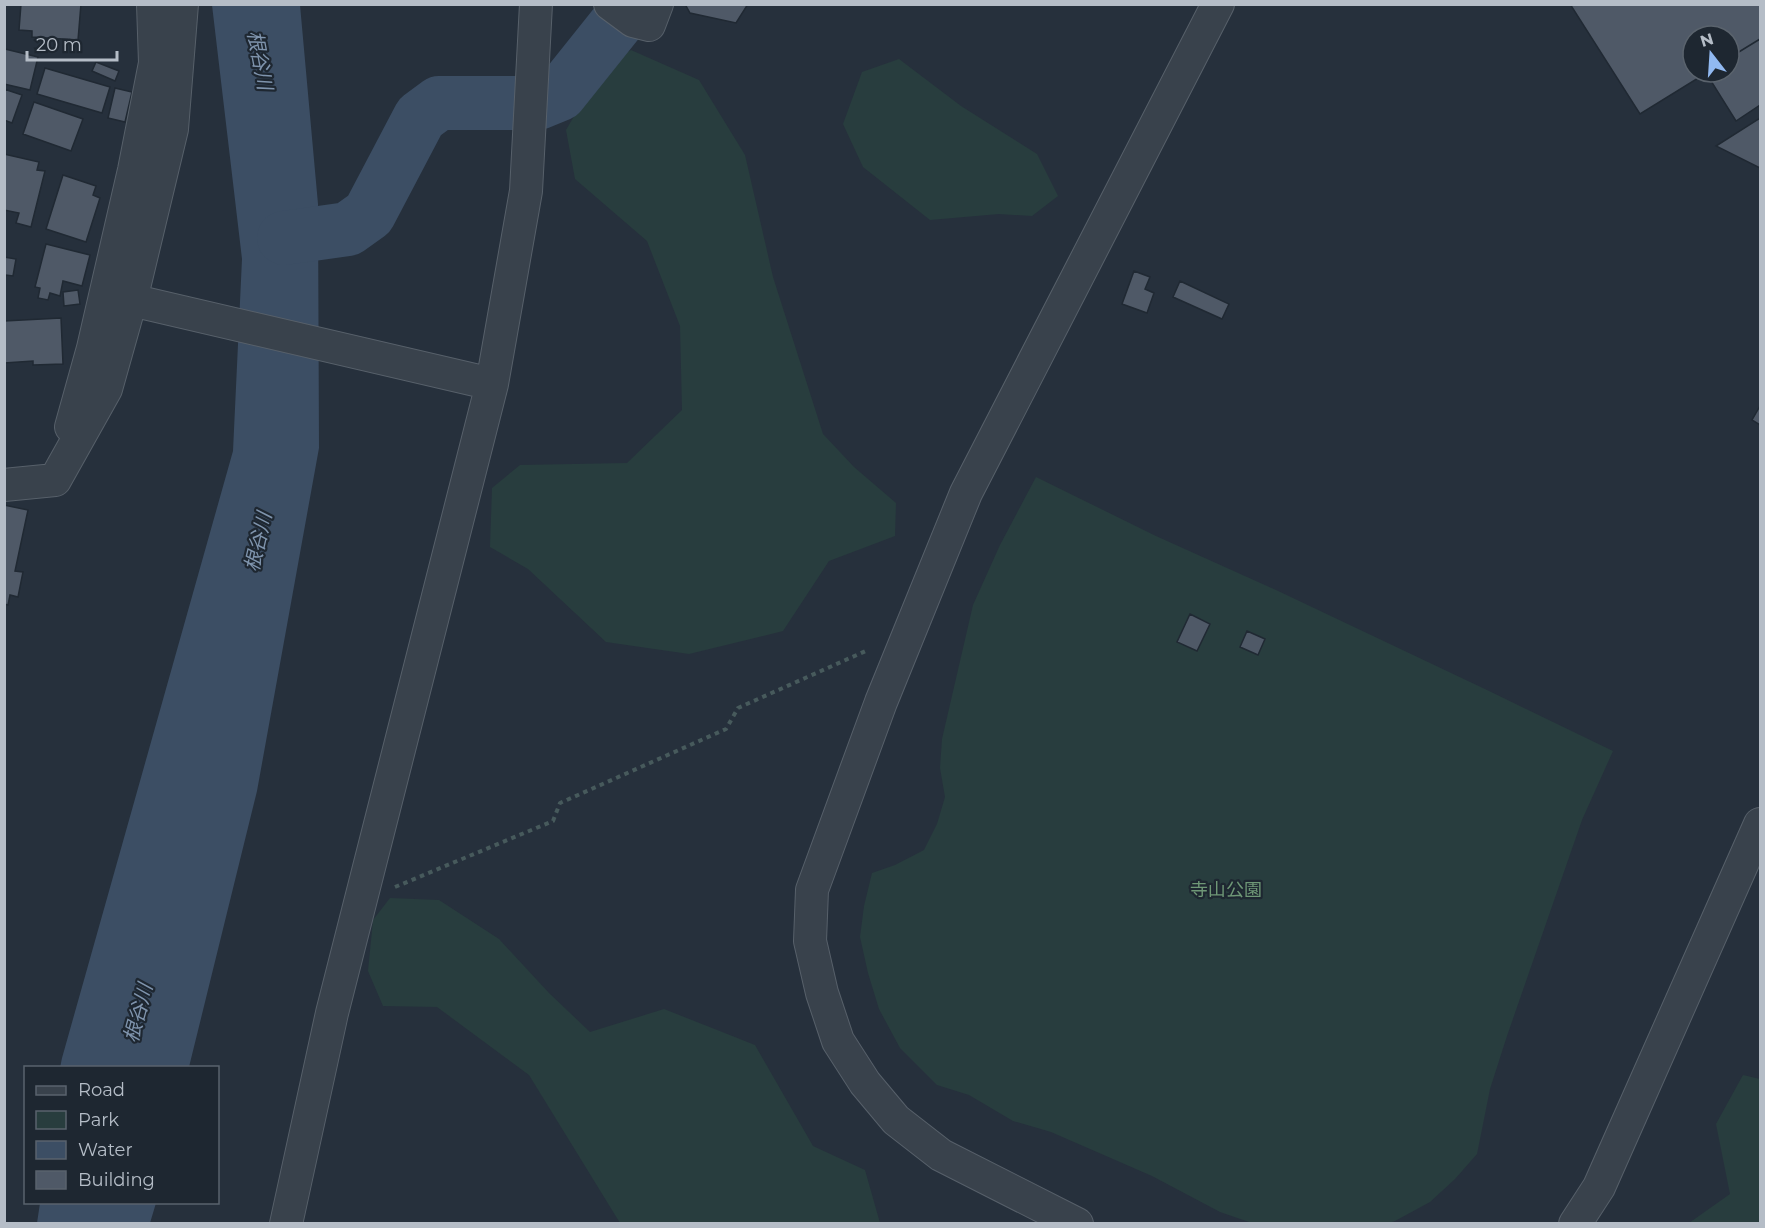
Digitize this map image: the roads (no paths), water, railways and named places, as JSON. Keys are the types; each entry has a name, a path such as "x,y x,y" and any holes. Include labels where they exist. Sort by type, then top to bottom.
{"street":[{"path":"56,480 93,348 134,170 155,63 153,4"},
{"path":"56,480 106,389 143,302 172,129 183,4"},
{"path":"286,1224 332,1013 484,383 526,190 536,4"},
{"path":"1077,1224 941,1155 896,1120 865,1083 838,1041 822,993 810,941 812,890 881,702 966,494 1218,4"},
{"path":"143,302 484,383"},
{"path":"4,485 56,480"},
{"path":"1575,1224 1599,1187 1761,824"}],"water":[{"name":"根谷川","path":"212,5 300,5 318,204 319,448 257,791 189,1066 60,1066 233,451 242,259"},
{"path":"40,1204 156,1204 150,1223 37,1223"}],"waterway":[{"path":"284,238 348,229 369,214 420,117 439,103 538,103 560,94 630,4"}],"park label":[{"name":"寺山公園","path":"1226,890"}]}
